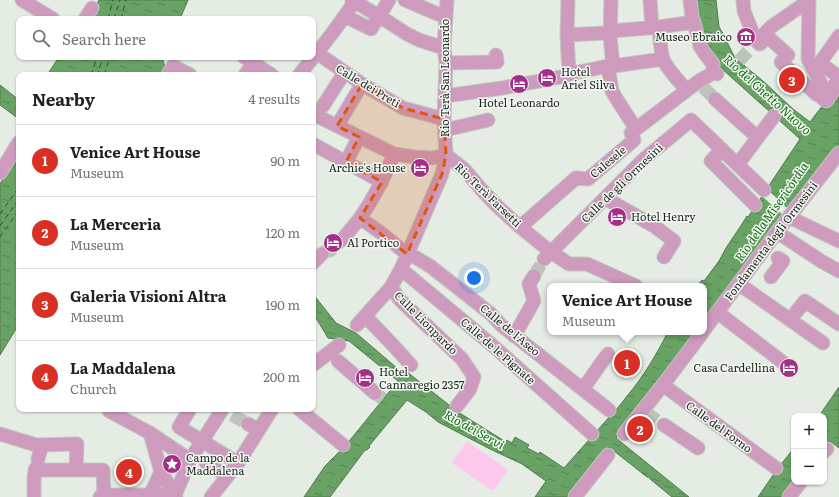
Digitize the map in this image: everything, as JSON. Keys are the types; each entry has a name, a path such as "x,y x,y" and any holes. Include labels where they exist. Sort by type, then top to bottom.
{"street":[{"path":"22,0 48,16"},
{"path":"345,16 370,29 389,0"},
{"path":"405,0 445,17"},
{"name":"Rio Terà San Leonardo","path":"411,365 392,344 361,321 390,287 401,269 442,174 446,155 446,63 444,48 447,0"},
{"path":"568,0 567,35 569,74"},
{"path":"611,0 610,66 612,91 633,134 643,160"},
{"path":"650,0 662,54 667,66 686,90"},
{"path":"567,35 605,33 611,31 694,22 690,0"},
{"path":"743,0 744,12 755,39 760,44 767,36 788,55 781,62 806,86 826,101 828,99 825,97 829,92 831,94 837,86 835,84 839,80"},
{"path":"317,54 345,16 353,1 407,34 419,40 444,48"},
{"path":"761,37 771,27 809,1"},
{"path":"809,1 808,58 827,95"},
{"name":"Calesele","path":"520,228 576,178 588,179 633,134 686,90 701,84 715,74 713,64 704,54 700,46 694,22"},
{"path":"839,36 820,63 839,77"},
{"name":"Calle dei Preti","path":"317,54 344,73 403,108 445,125"},
{"path":"446,63 496,62 496,55"},
{"path":"784,59 791,65 808,58"},
{"path":"445,96 502,88 610,66 664,59"},
{"path":"246,72 248,60 267,72"},
{"path":"302,72 312,60"},
{"path":"170,69 173,66 184,72"},
{"path":"344,73 318,112 336,126 394,154 432,158 446,155"},
{"path":"336,126 362,84"},
{"path":"715,99 757,138"},
{"path":"738,164 774,116"},
{"path":"445,125 488,120"},
{"name":"Calle de gli Ormesini","path":"547,256 643,160 691,120 764,190"},
{"path":"346,162 359,137"},
{"path":"316,146 382,182"},
{"path":"0,173 16,147"},
{"path":"722,149 711,161 755,205"},
{"name":"Fondamenta degli Ormesini","path":"707,326 739,284 771,253 777,232 839,153"},
{"path":"342,240 369,206 382,182 394,154"},
{"name":"Rio Terà Farsetti","path":"446,155 465,170 481,190 547,256 569,264 587,264 629,283"},
{"path":"605,198 654,226 674,241 664,257"},
{"path":"790,216 795,220 839,241"},
{"name":"Calle de l'Aseo","path":"360,218 430,266 492,314 501,326 609,410"},
{"path":"777,232 810,254 839,270"},
{"path":"771,253 783,261 771,277"},
{"name":"Calle de le Pignate","path":"401,269 492,345 592,434"},
{"path":"514,336 534,301 529,284 534,276"},
{"path":"739,284 822,343"},
{"name":"Calle Lionpardo","path":"390,287 400,300 462,358 474,377 470,390 457,406"},
{"path":"790,320 805,301 839,324"},
{"path":"717,312 785,364"},
{"name":"Fondamenta degli Ormesini","path":"628,429 643,412 700,335"},
{"path":"316,362 334,353 376,393"},
{"path":"583,389 608,354"},
{"name":"Calle del Forno","path":"663,385 776,468"},
{"path":"111,412 176,445 175,446 196,459 227,476"},
{"path":"188,412 179,426 238,462"},
{"path":"176,496 196,459 202,441 226,412"},
{"path":"211,497 238,462 253,427 269,412"},
{"path":"303,412 343,445"},
{"path":"664,425 698,448"},
{"path":"150,433 161,472 176,496"},
{"path":"0,434 36,445 76,444 76,470"},
{"path":"34,497 34,478 42,445"},
{"path":"575,497 608,455"},
{"path":"36,466 76,470 103,470 103,496 176,496"},
{"path":"144,495 161,472"},
{"path":"789,497 799,485"}],"highlighted area":[{"path":"362,84 403,108 444,119 446,155 442,174 407,254 360,218 382,182 346,162 359,137 337,126"}],"shaded area":[{"path":"467,441 508,470 493,491 452,463"}],"water":[{"path":"99,0 188,0 181,16 91,16"},
{"name":"Rio della Misericórdia","path":"694,0 716,0 719,27 735,58 810,122 826,101 839,80 839,148 707,319 707,283 700,283 702,280 704,281 719,261 747,216 748,217 800,139 721,68 707,52"},
{"path":"57,60 163,60 167,72 49,72"},
{"path":"0,85 16,98 16,117 0,105"},
{"path":"16,155 16,329 0,355 0,184"},
{"name":"Rio dei Servi","path":"316,298 336,323 356,333 404,374 407,372 458,412 506,442 507,440 512,443 515,437 529,445 527,448 539,454 540,452 564,468 639,381 666,335 695,335 616,438 689,497 672,497 650,478 609,447 569,497 535,497 546,481 522,464 438,422 426,412 407,400 369,446 370,447 365,450 330,497 304,497 325,466 346,445 398,381 349,341 328,338 316,318"},
{"path":"839,387 839,448 830,441 827,444 827,413 821,413"},
{"path":"791,452 791,485 792,485 786,497 758,497"}],"pier":[{"path":"767,189 790,211 785,217 763,197"}],"ferry route":[{"path":"109,16 113,0"},
{"path":"115,16 120,0"},
{"path":"122,16 126,0"},
{"path":"92,72 96,60"},
{"path":"98,72 102,60"},
{"path":"105,72 109,60"},
{"path":"0,214 16,191"},
{"path":"0,226 16,203"},
{"path":"0,237 16,214"}],"tunnel":[{"path":"739,61 761,37 765,41"},
{"path":"703,87 715,99"},
{"path":"322,254 327,250 330,251 342,240"},
{"path":"534,276 544,259"},
{"path":"375,393 383,399"},
{"path":"646,413 664,425"},
{"path":"232,415 248,424"}],"place":[{"name":"Museo Ebraico","path":"746,37"},
{"name":"Hotel Ariel Silva","path":"547,78"},
{"name":"Galeria Visioni Altra","path":"792,80"},
{"name":"Hotel Leonardo","path":"519,84"},
{"name":"Archie's House","path":"420,168"},
{"name":"Hotel Henry","path":"617,217"},
{"name":"Al Portico","path":"333,243"},
{"name":"Venice Art House","path":"627,363"},
{"name":"Casa Cardellina","path":"789,368"},
{"name":"Hotel Cannaregio 2357","path":"365,378"},
{"name":"La Merceria","path":"640,429"},
{"name":"Campo de la Maddalena","path":"172,464"},
{"name":"La Maddalena","path":"129,472"}],"water label":[{"name":"Rio del Ghetto Nuovo","path":"767,95"}]}
